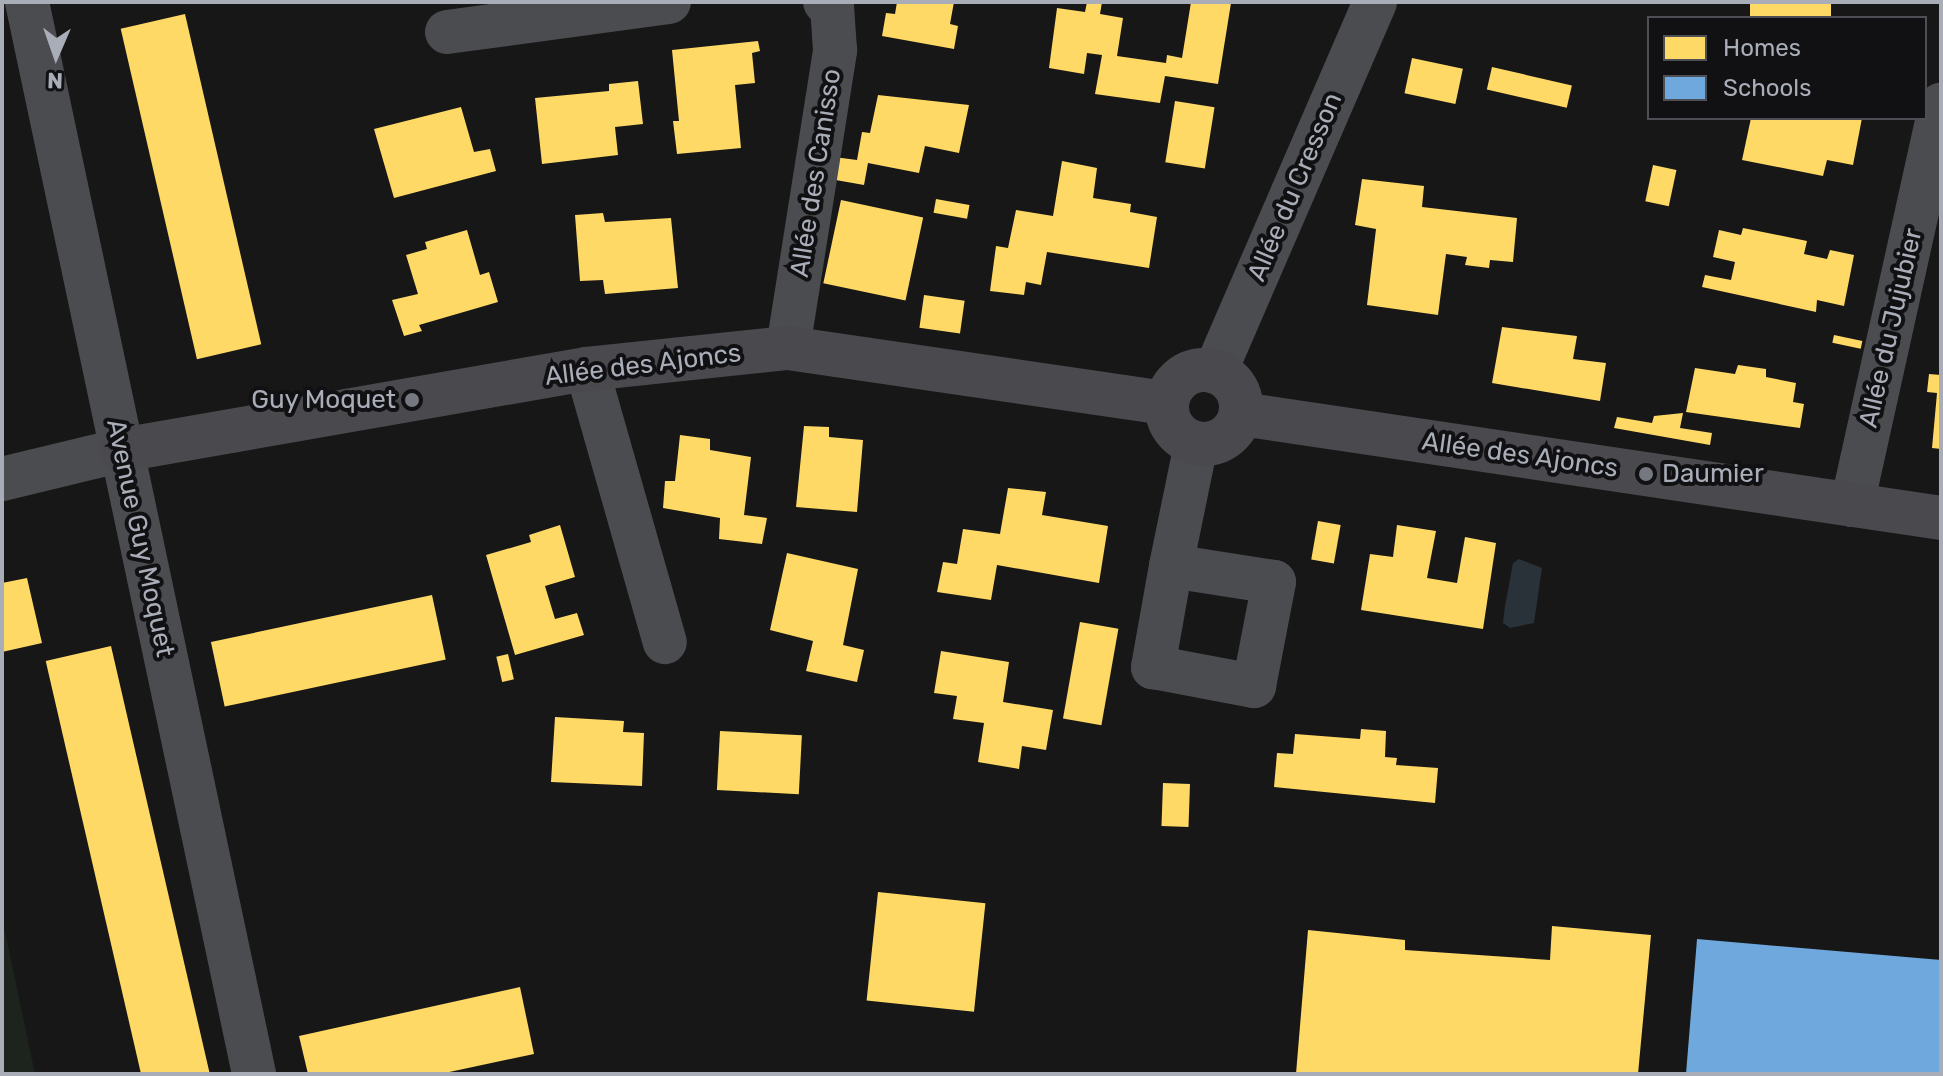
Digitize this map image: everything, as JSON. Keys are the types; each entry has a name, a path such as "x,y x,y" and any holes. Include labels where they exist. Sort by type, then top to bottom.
{"street":[{"name":"Avenue Guy Moquet","path":"27,2 254,1074"},
{"path":"447,32 669,2"},
{"name":"Allée des Canisso","path":"788,348 835,50 832,6 825,2"},
{"name":"Allée du Cresson","path":"1215,372 1375,2"},
{"name":"Allée du Jujubier","path":"1852,505 1941,105"},
{"name":"Allée des Ajoncs","path":"122,450 587,369 788,348 1167,403"},
{"path":"587,369 665,642"},
{"path":"1215,372 1238,393 1241,414 1219,442 1196,444 1170,425 1167,403 1184,376 1215,372"},
{"name":"Allée des Ajoncs","path":"1241,414 1941,518"},
{"path":"1171,566 1196,444"},
{"path":"2,479 122,450"}],"shaded area":[{"path":"1519,559 1542,568 1534,623 1510,628 1503,623 1505,606 1513,563"},
{"path":"2,917 35,1074 2,1074"}],"building: Homes":[{"path":"897,2 954,2 950,24 958,26 954,49 882,36 886,13 895,14"},
{"path":"1087,2 1102,2 1100,14 1123,18 1117,56 1166,63 1167,55 1182,58 1191,2 1231,3 1218,84 1165,76 1160,103 1095,94 1102,55 1087,53 1084,74 1049,68 1057,8 1085,12"},
{"path":"1750,2 1831,2 1831,16 1750,16"},
{"path":"185,14 261,344 197,359 121,29"},
{"path":"758,41 760,51 752,53 755,83 735,85 741,148 677,154 673,121 679,121 672,50"},
{"path":"1412,58 1463,69 1455,104 1405,93"},
{"path":"1492,67 1572,85 1567,108 1487,89"},
{"path":"638,81 643,124 615,127 618,155 542,164 535,98 609,91 609,84"},
{"path":"878,95 969,105 959,153 925,146 919,173 868,163 864,185 830,179 834,157 857,160 862,132 870,133"},
{"path":"1175,101 1215,107 1205,168 1165,162"},
{"path":"461,107 474,152 490,149 496,171 394,198 374,129"},
{"path":"1751,120 1862,120 1853,165 1827,160 1823,176 1742,160"},
{"path":"1062,161 1097,168 1093,198 1131,204 1130,212 1157,217 1149,268 1047,252 1041,285 1026,282 1024,295 990,291 996,246 1008,248 1016,210 1053,216"},
{"path":"1653,165 1676,170 1669,206 1645,201"},
{"path":"1362,179 1424,186 1422,207 1517,218 1513,262 1490,260 1489,268 1465,265 1467,257 1446,254 1438,315 1367,305 1376,229 1355,225"},
{"path":"936,199 969,205 967,219 934,213"},
{"path":"841,200 923,217 905,301 823,283"},
{"path":"603,213 605,222 671,218 678,288 605,294 603,280 580,281 575,215"},
{"path":"1743,228 1807,241 1804,254 1827,259 1830,250 1854,255 1844,306 1817,300 1816,312 1702,287 1705,275 1731,280 1735,262 1713,257 1719,230 1741,235"},
{"path":"467,230 480,275 489,272 498,302 419,325 422,331 404,336 392,300 418,294 406,255 427,249 425,242"},
{"path":"924,295 965,301 960,333 919,328"},
{"path":"1502,327 1577,336 1573,359 1606,363 1600,401 1492,383"},
{"path":"1834,335 1862,341 1861,349 1832,343"},
{"path":"1738,365 1766,369 1766,377 1796,383 1793,402 1804,404 1800,428 1686,412 1695,368 1735,374"},
{"path":"1929,374 1941,375 1941,449 1932,448 1937,393 1927,392"},
{"path":"1683,413 1680,428 1712,433 1710,445 1614,428 1617,417 1652,423 1654,416"},
{"path":"804,426 829,427 829,437 863,440 857,512 796,507"},
{"path":"680,435 710,439 710,450 751,457 744,515 767,518 762,544 719,539 720,518 663,508 665,481 675,481"},
{"path":"1008,488 1046,492 1042,515 1108,526 1099,583 997,565 991,600 937,592 943,562 957,564 963,529 1000,534"},
{"path":"1318,521 1341,525 1334,563 1311,559"},
{"path":"560,525 575,577 545,586 555,619 577,613 584,635 515,655 486,555 531,542 529,535"},
{"path":"1397,525 1436,531 1427,578 1457,583 1465,537 1496,543 1483,629 1361,610 1370,554 1393,557"},
{"path":"787,553 858,569 843,645 864,650 857,682 806,671 813,641 770,630"},
{"path":"27,578 42,643 2,652 2,583"},
{"path":"432,595 446,660 225,707 211,642"},
{"path":"1080,622 1118,629 1101,725 1063,719"},
{"path":"111,646 210,1074 141,1074 46,661"},
{"path":"941,651 1009,662 1003,702 1053,710 1046,750 1022,746 1019,769 978,762 984,723 953,719 957,696 934,693"},
{"path":"508,654 514,679 502,682 496,657"},
{"path":"555,717 624,721 623,732 644,733 642,786 551,782"},
{"path":"1361,729 1386,731 1385,757 1397,758 1396,765 1438,768 1435,803 1274,787 1277,753 1293,754 1295,734 1360,739"},
{"path":"720,731 802,735 799,794 717,790"},
{"path":"1163,783 1190,784 1188,827 1161,826"},
{"path":"878,892 985,903 974,1012 867,1000"},
{"path":"1552,926 1651,935 1638,1074 1296,1074 1308,930 1405,940 1405,950 1550,960"},
{"path":"520,987 534,1054 440,1074 308,1074 299,1036"}],"building: Schools":[{"path":"1697,939 1941,960 1941,1074 1686,1074"}],"place":[{"name":"Guy Moquet","path":"412,400"},
{"name":"Daumier","path":"1646,474"}]}
